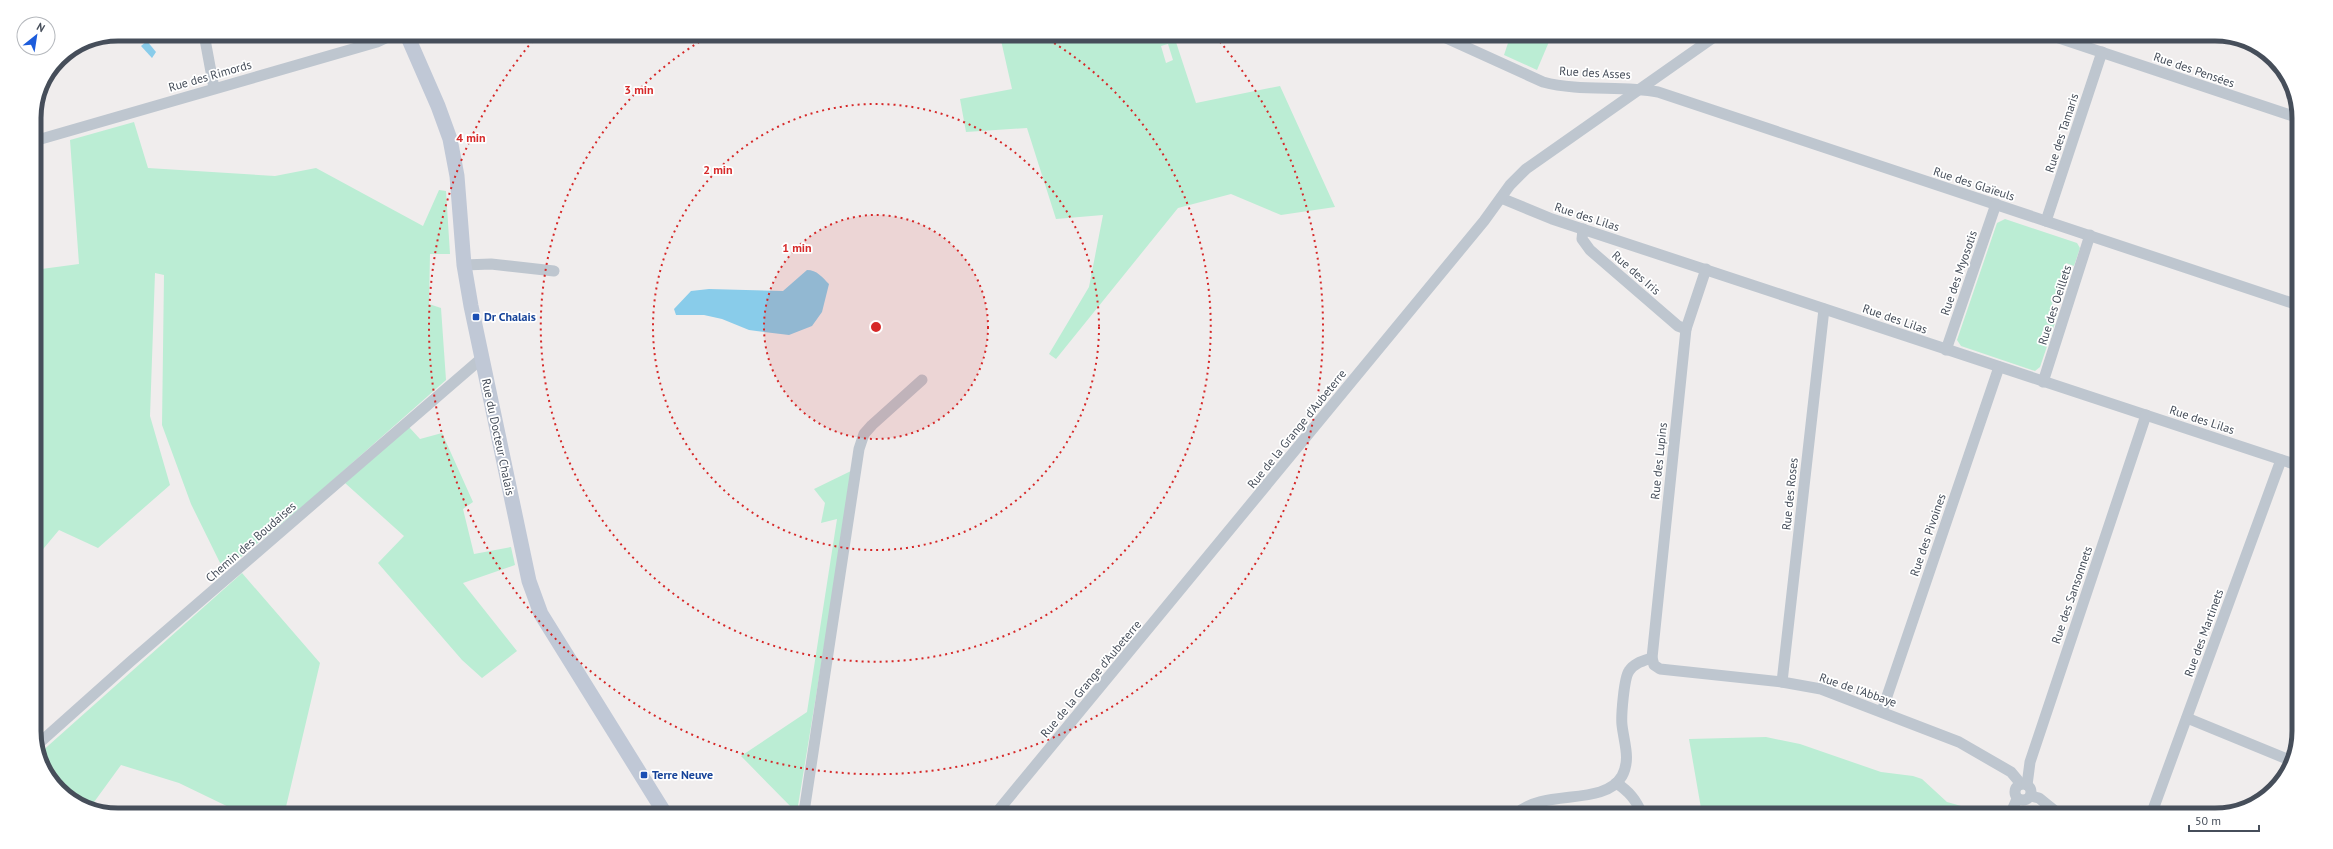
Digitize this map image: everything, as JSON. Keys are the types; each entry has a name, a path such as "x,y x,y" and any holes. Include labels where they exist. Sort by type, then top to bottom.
{"main road":[{"name":"Rue du Docteur Chalais","path":"412,41 450,139 457,176 464,265 529,581 541,614 662,808"}],"street":[{"path":"205,41 214,88"},
{"name":"Rue des Rimords","path":"41,139 379,41"},
{"name":"Rue des Asses","path":"1453,41 1543,82 1560,86 1642,89 1708,41"},
{"name":"Rue des Pensées","path":"2068,41 2292,116"},
{"name":"Rue des Tamaris","path":"2046,221 2102,52"},
{"name":"Rue de la Grange d'Aubeterre","path":"1000,808 1211,554 1510,185 1526,169 1642,89"},
{"name":"Rue des Glaïeuls","path":"1642,89 1658,92 2292,303"},
{"name":"Rue des Lilas","path":"1501,198 1517,206 1583,229 2292,464"},
{"name":"Rue des Myosotis","path":"1946,350 1996,204"},
{"name":"Rue des Iris","path":"1583,229 1582,239 1590,250 1678,326 1686,329"},
{"name":"Rue des Oeillets","path":"2043,382 2090,236"},
{"path":"464,265 492,264 554,271"},
{"name":"Rue des Lupins","path":"1652,658 1686,329 1706,269"},
{"name":"Rue des Roses","path":"1782,682 1824,309"},
{"name":"Chemin des Boudaises","path":"42,741 482,358"},
{"name":"Rue des Pivoines","path":"1882,711 1999,367"},
{"path":"805,808 859,449 864,434 872,425 922,380"},
{"name":"Rue des Sansonnets","path":"2024,784 2030,762 2146,415"},
{"name":"Rue des Martinets","path":"2154,808 2281,460"},
{"path":"1522,808 1538,801 1606,790 1616,784 1626,764 1628,754 1622,724 1626,675 1636,663 1652,658"},
{"name":"Rue de l'Abbaye","path":"1652,658 1654,665 1660,669 1782,682 1821,689 1960,742 2011,772 2024,784"},
{"path":"2187,718 2287,759"},
{"path":"1616,784 1628,790 1640,808"},
{"path":"2013,808 2017,799 2016,789 2024,784 2032,792 2031,796"},
{"path":"2017,799 2027,800 2031,796"},
{"path":"2031,796 2039,798 2051,808"}],"green space":[{"path":"1001,41 1176,41 1196,103 1280,86 1335,207 1281,215 1231,194 1178,208 1056,359 1049,354 1089,287 1103,215 1056,219 1027,128 966,132 960,99 1012,89","holes":["1168,44 1173,60 1166,63 1161,46"]},
{"path":"1509,41 1549,41 1537,70 1504,55"},
{"path":"134,122 148,168 275,176 316,168 423,226 439,190 446,191 450,254 430,254 429,304 441,308 446,380 308,502 224,571 191,504 162,425 164,275 155,273 150,416 170,485 98,548 59,530 41,552 41,269 79,264 70,140"},
{"path":"2005,219 2077,243 2080,248 2074,266 2066,263 2050,310 2058,314 2040,367 2035,371 1961,346 1957,340 1997,223"},
{"path":"409,427 420,439 442,433 473,502 463,509 474,554 511,547 515,565 463,583 517,651 482,678 462,660 378,563 404,536 345,483"},
{"path":"853,470 798,808 792,808 741,756 807,712 837,519 821,523 825,503 814,489"},
{"path":"242,573 320,663 286,808 231,808 179,783 121,765 93,804 75,795 60,782 51,770 44,750"},
{"path":"1766,737 1800,744 1881,772 1913,776 1922,779 1947,802 1968,808 1701,808 1689,739"}],"water":[{"path":"147,41 156,52 152,58 141,46"},
{"path":"807,270 811,270 822,276 829,284 822,312 812,326 789,335 749,330 722,319 704,315 676,315 674,309 691,291 709,289 783,291"}],"place":[{"name":"Dr Chalais","path":"476,317"},
{"name":"Terre Neuve","path":"644,775"}]}
